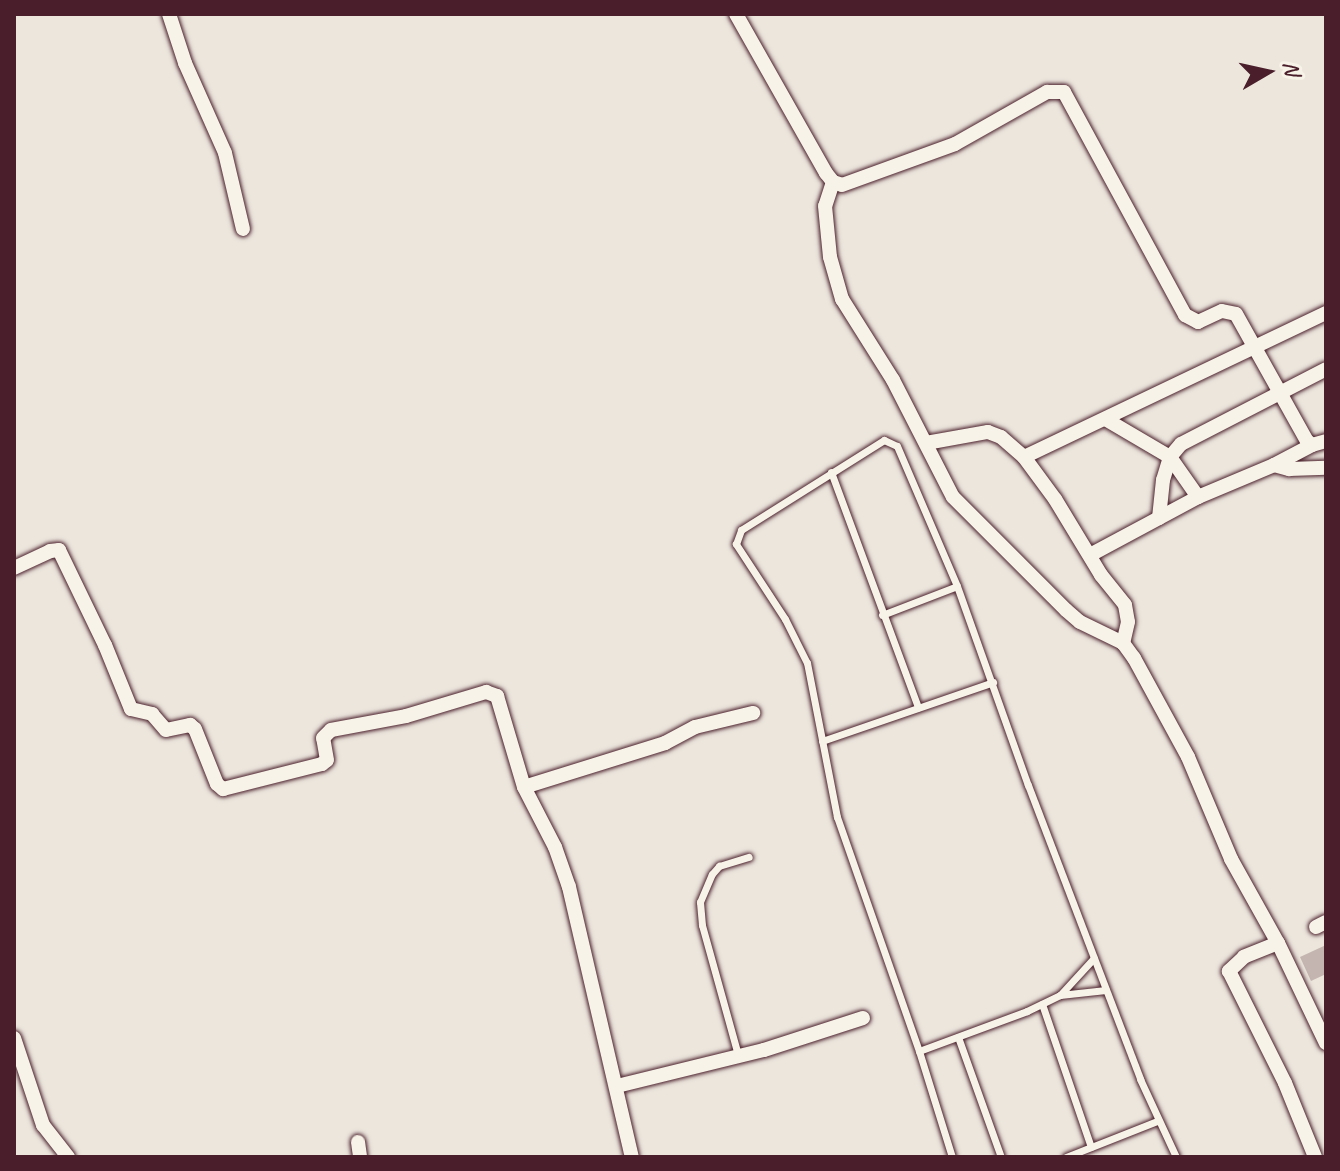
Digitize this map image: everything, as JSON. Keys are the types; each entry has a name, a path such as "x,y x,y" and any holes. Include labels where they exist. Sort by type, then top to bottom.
{"street":[{"path":"169,14 185,63 225,153 243,229"},
{"path":"736,14 833,182 842,185 955,144 1047,92 1064,92 1185,315 1192,322 1198,322 1222,311 1236,314 1314,445 1324,472 1274,465"},
{"path":"833,182 825,206 830,257 842,299 889,372 953,497 1080,622 1123,643 1188,757 1237,872 1278,943 1326,1043"},
{"path":"1024,457 1326,313"},
{"path":"1159,518 1163,480 1170,457 1181,444 1202,430 1326,369"},
{"path":"1107,420 1170,457 1198,497"},
{"path":"926,443 988,432 1001,437 1024,457 1128,612 1123,643"},
{"path":"1090,555 1198,497 1314,445"},
{"path":"14,568 50,551 59,550 105,645 131,709 152,714 166,730 190,725 195,729 217,784 223,789 322,764 327,760 323,738 331,730 406,716 486,692 497,696 524,787 555,847 569,887 632,1157"},
{"path":"524,787 665,743 695,727 753,713"},
{"path":"1278,943 1244,957 1229,971 1285,1083 1315,1157"},
{"path":"617,1086 863,1018"},
{"path":"14,1038 43,1125 68,1157"}],"lane":[{"path":"952,1157 919,1051 837,817 812,681 801,648 741,553 736,537 741,530 831,472 878,444 891,441 897,446 957,586 1106,990 1157,1121 1176,1157"},
{"path":"831,472 918,707"},
{"path":"882,615 957,586"},
{"path":"822,741 993,682"},
{"path":"738,1055 702,925 700,902 712,874 719,866 749,857"},
{"path":"1060,995 1094,958"},
{"path":"919,1051 1060,995 1106,990"},
{"path":"1042,1004 1091,1147"},
{"path":"958,1037 1001,1157"},
{"path":"1066,1157 1157,1121"}],"building":[{"path":"1326,945 1326,974 1311,981 1300,957"}]}
